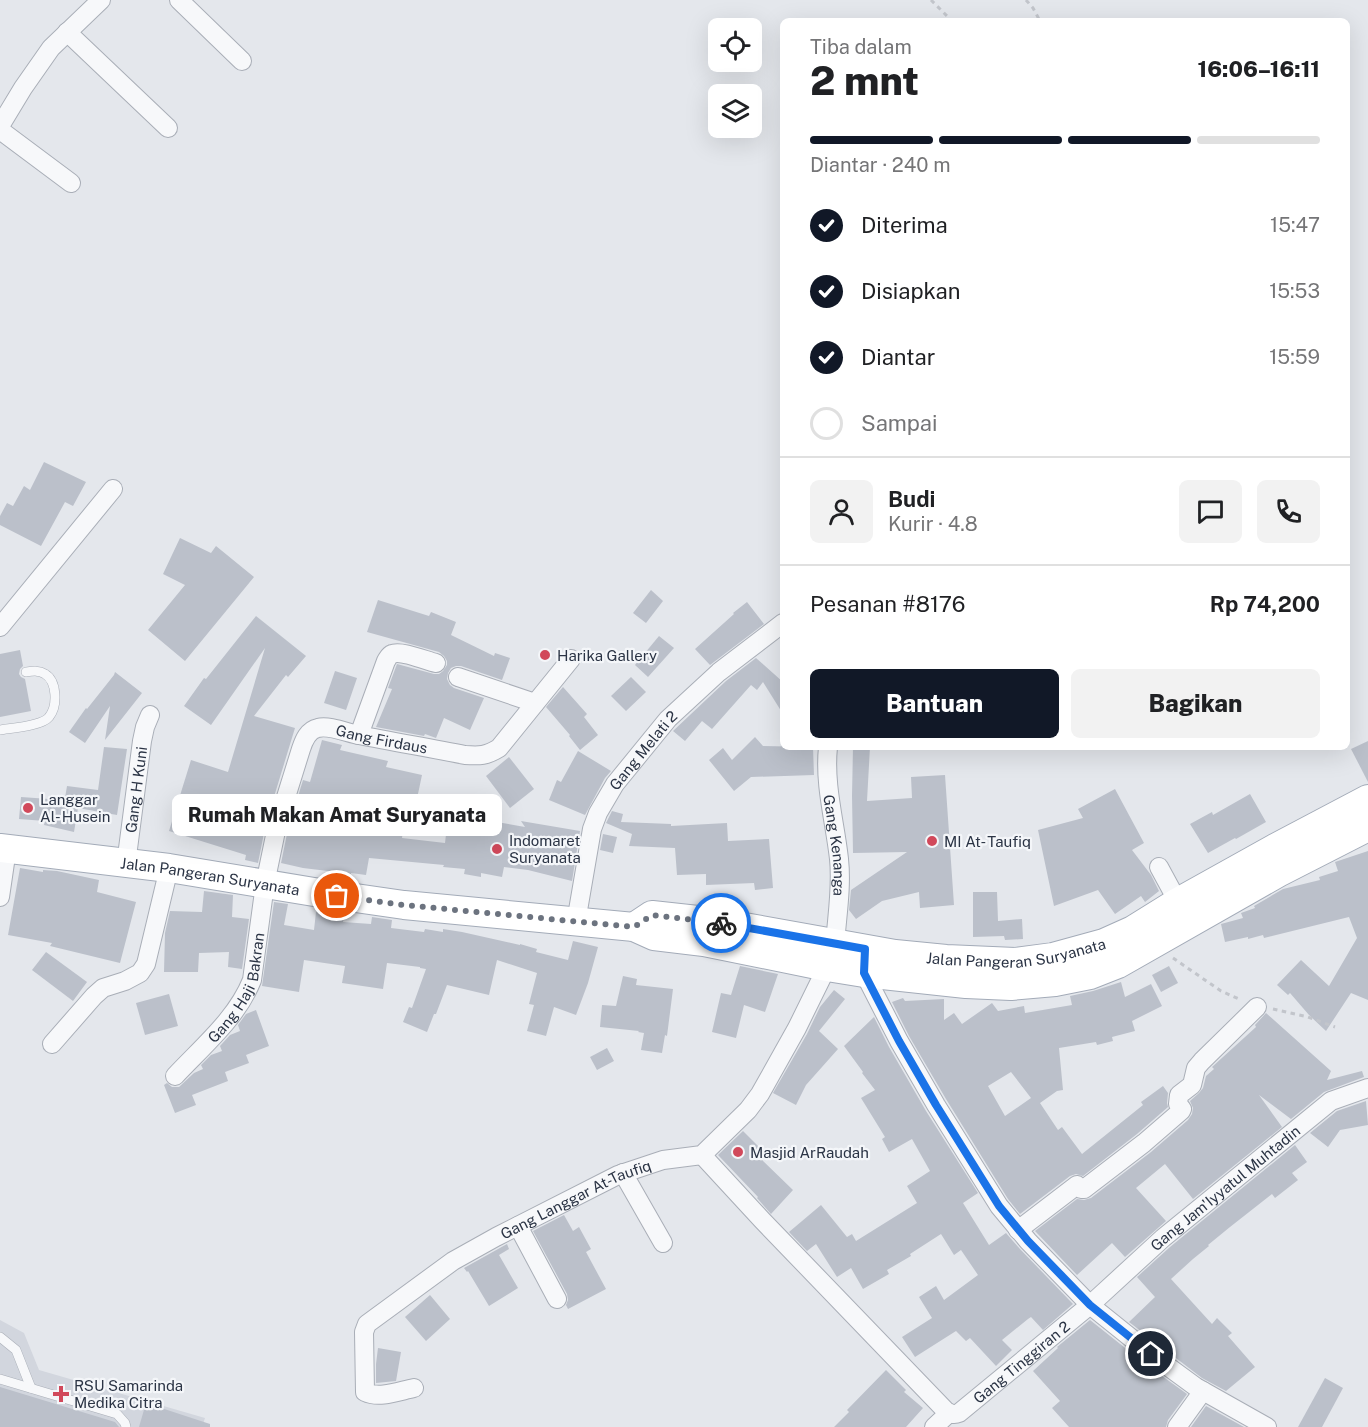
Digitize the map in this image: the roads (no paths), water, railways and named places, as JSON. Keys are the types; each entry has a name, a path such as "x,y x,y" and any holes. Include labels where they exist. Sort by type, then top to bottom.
{"main road":[{"name":"Jalan Pangeran Suryanata","path":"864,961 895,954 1015,962 1053,957 1104,944 1133,930 1275,848 1368,799"},
{"name":"Jalan Pangeran Suryanata","path":"4,849 169,868 404,905 634,927 654,936 831,955 966,984 1011,986 1055,982 1090,975 1118,964 1278,873 1368,827"}],"street":[{"path":"71,183 0,128 23,88 51,48 101,0"},
{"path":"179,0 242,61"},
{"path":"67,33 168,128"},
{"path":"0,627 114,489"},
{"name":"Gang Melati 2","path":"576,922 592,829 611,789 668,719 719,672 780,628"},
{"path":"359,735 390,655 402,654 436,663"},
{"name":"Gang Firdaus","path":"265,884 277,826 291,777 304,740 310,733 325,727 465,755 482,756 499,748 571,659"},
{"path":"459,677 535,703"},
{"name":"Gang H Kuni","path":"126,864 142,741 150,715"},
{"name":"Gang Kenanga","path":"828,750 828,783 839,859 840,886 831,955"},
{"path":"0,897 4,849"},
{"path":"1159,867 1178,902"},
{"path":"52,1044 103,988 140,973 146,964 169,868"},
{"name":"Gang Haji Bakran","path":"176,1076 234,1014 247,992 252,980 265,884"},
{"path":"831,955 797,1028 760,1094 748,1110 702,1155 770,1229 956,1417"},
{"path":"864,961 899,1041 999,1206 1018,1230 1090,1305 1151,1354 1203,1391 1267,1427"},
{"path":"1018,1230 1077,1185 1084,1189 1181,1111 1178,1104 1179,1095 1192,1085 1196,1068 1257,1007"},
{"name":"Gang Jam'Iyyatul Muhtadin","path":"1090,1305 1163,1238 1330,1101 1368,1088"},
{"name":"Gang Langgar At-Taufiq","path":"414,1388 378,1395 365,1392 364,1332 367,1324 453,1261 623,1173 663,1160 702,1155"},
{"path":"623,1173 663,1243"},
{"path":"518,1226 557,1299"},
{"name":"Gang Tinggiran 2","path":"934,1427 956,1417 1090,1305"},
{"path":"1177,1427 1203,1391"}],"lane":[{"path":"0,730 40,723 49,718 53,710 54,687 49,677 37,671 26,672"},
{"path":"0,1336 16,1350 31,1388"},
{"path":"0,1379 117,1414 126,1427"}],"place":[{"name":"Harika Gallery","path":"545,655"},
{"name":"Langgar Al- Husein","path":"28,808"},
{"name":"MI At- Taufiq","path":"932,841"},
{"name":"Indomaret Suryanata","path":"497,849"},
{"name":"Rumah Makan Amat Suryanata","path":"337,896"},
{"name":"Masjid ArRaudah","path":"738,1152"},
{"name":"RSU Samarinda Medika Citra","path":"61,1394"}]}
